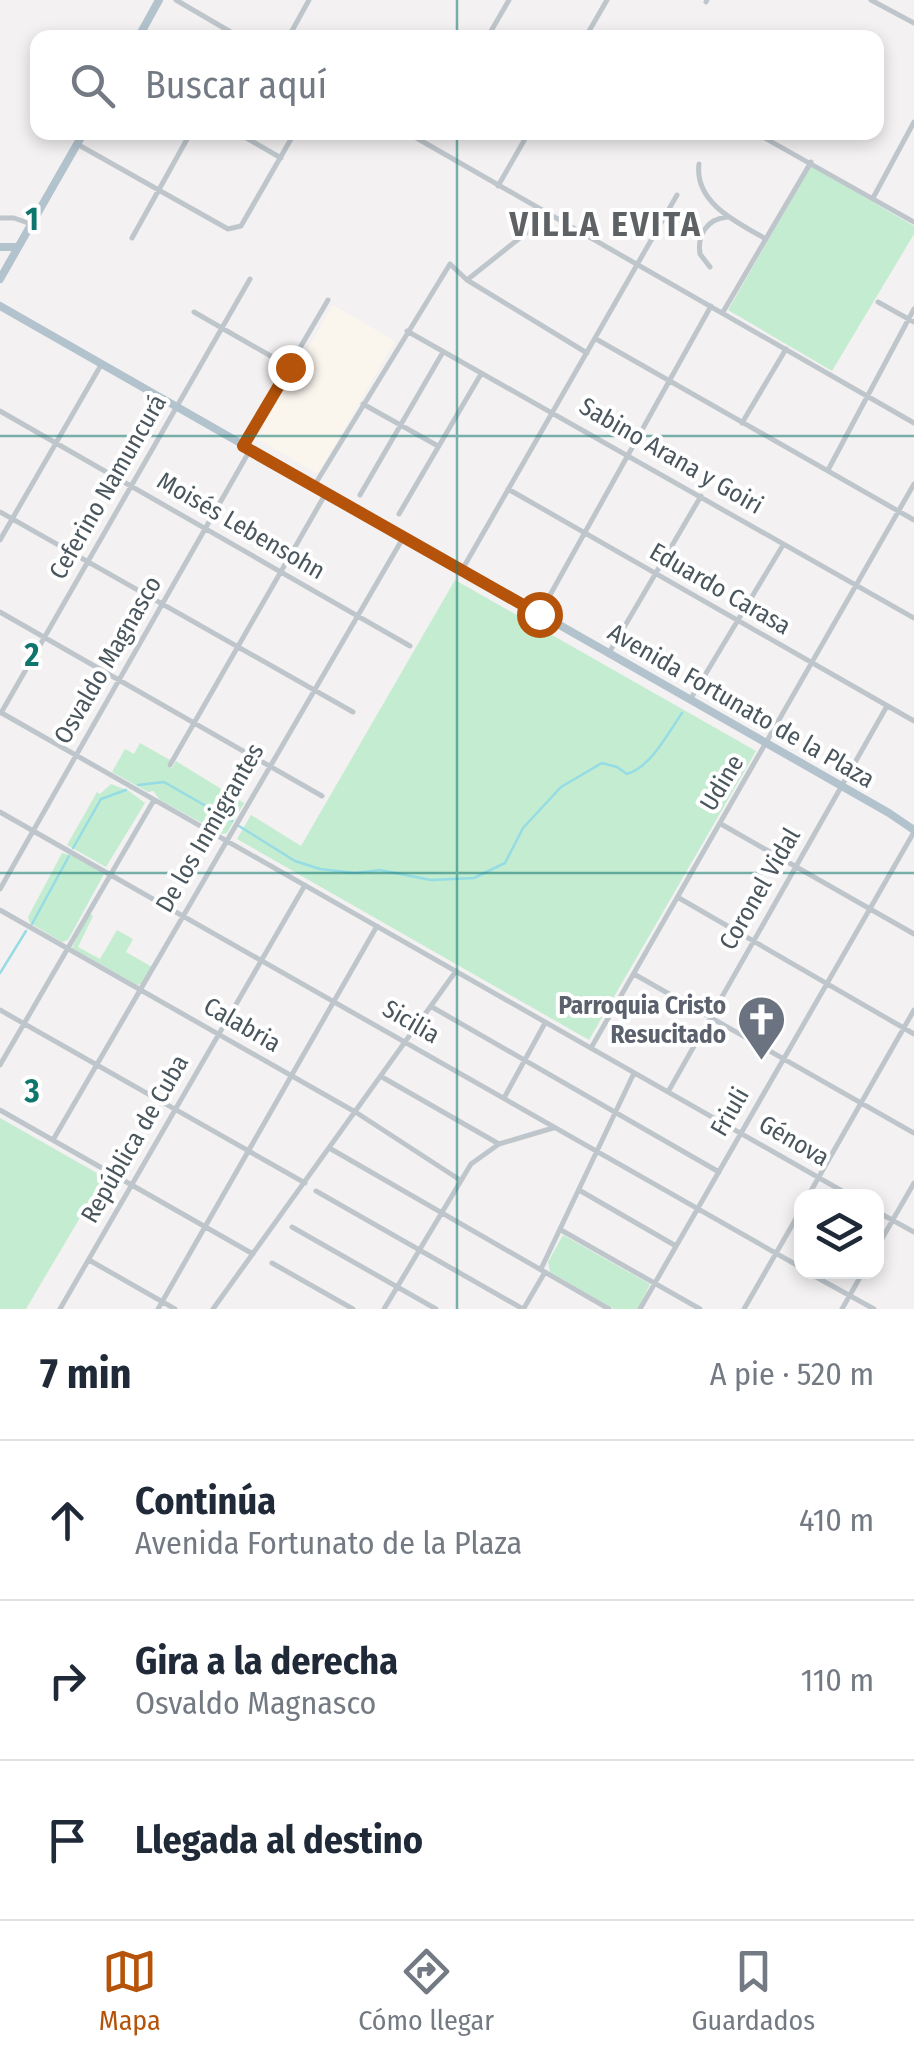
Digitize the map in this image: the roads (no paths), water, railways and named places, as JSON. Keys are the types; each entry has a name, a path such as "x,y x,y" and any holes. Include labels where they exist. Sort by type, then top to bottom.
{"main road":[{"path":"142,30 159,0"},
{"path":"0,280 79,140"},
{"path":"0,247 18,247"},
{"name":"Avenida Fortunato de la Plaza","path":"0,306 914,828"}],"street":[{"path":"176,0 227,30"},
{"path":"292,30 309,0"},
{"path":"492,30 509,0"},
{"path":"589,30 606,0"},
{"path":"871,0 914,23"},
{"path":"872,198 914,122"},
{"path":"132,238 187,140"},
{"path":"250,140 281,158"},
{"path":"77,144 228,229 241,226 291,140"},
{"path":"420,140 914,422"},
{"path":"498,186 524,140"},
{"path":"769,140 914,222"},
{"path":"723,312 810,162"},
{"path":"699,164 705,192 727,217 766,239"},
{"path":"462,570 677,196"},
{"path":"467,280 550,214"},
{"path":"710,267 700,254 702,232 716,219 727,217"},
{"path":"0,218 32,224"},
{"path":"314,486 450,264 467,280 587,353"},
{"name":"Ceferino Namuncurá","path":"0,714 250,279"},
{"name":"Osvaldo Magnasco","path":"0,889 205,528 328,300"},
{"path":"878,302 911,321"},
{"path":"539,614 712,306"},
{"path":"828,470 911,321 914,309"},
{"path":"194,312 290,367"},
{"name":"Sabino Arana y Goiri","path":"407,331 914,618"},
{"path":"596,338 914,520"},
{"path":"742,423 786,349"},
{"path":"360,495 443,352"},
{"path":"0,540 101,365"},
{"path":"398,514 481,374"},
{"path":"363,404 438,446"},
{"name":"Moisés Lebensohn","path":"0,412 410,646"},
{"name":"Udine","path":"591,1048 768,745 914,484"},
{"name":"Eduardo Carasa","path":"508,489 914,721"},
{"path":"170,765 326,493"},
{"path":"609,654 701,496"},
{"path":"0,512 353,712"},
{"name":"De los Inmigrantes","path":"53,1140 404,537"},
{"path":"690,700 783,545"},
{"path":"0,612 322,796"},
{"name":"Coronel Vidal","path":"668,1092 887,706"},
{"path":"0,714 305,885"},
{"path":"0,1065 154,800"},
{"name":"Sicilia","path":"0,812 794,1264"},
{"path":"720,824 914,934"},
{"name":"Friuli","path":"640,1309 914,828"},
{"name":"Génova","path":"305,885 838,1189"},
{"name":"República de Cuba","path":"60,1309 305,885"},
{"path":"679,898 914,1034"},
{"name":"Calabria","path":"0,910 356,1113 460,1180"},
{"path":"158,1309 376,926"},
{"path":"213,1309 456,972"},
{"path":"634,974 914,1133"},
{"path":"432,1007 719,1172"},
{"path":"0,1010 305,1184"},
{"path":"812,1189 914,1010"},
{"path":"504,1098 546,1022"},
{"path":"316,1191 523,1309 634,1073"},
{"path":"382,1078 500,1144"},
{"path":"0,1110 253,1254"},
{"path":"384,1309 460,1180 479,1157 500,1144 556,1128"},
{"path":"331,1148 608,1309"},
{"path":"884,1235 914,1184"},
{"path":"580,1190 676,1246"},
{"path":"884,1215 914,1232"},
{"path":"744,1309 794,1221"},
{"path":"292,1226 436,1309"},
{"path":"561,1230 700,1309"},
{"path":"89,1260 175,1309"},
{"path":"272,1263 353,1309"},
{"name":"Sicilia","path":"820,1279 874,1309"},
{"path":"842,1309 860,1279"}],"waterway":[{"path":"239,826 295,861 320,869 355,873 380,870 431,880 474,878 505,863 523,828 561,787 602,763 627,774 636,770 658,748 682,713"},
{"path":"138,785 164,782 232,821"},
{"path":"73,848 101,799 126,790"},
{"path":"32,924 69,856"},
{"path":"0,973 26,931"}],"place":[{"name":"Parroquia Cristo Resucitado","path":"761,1062"}],"district":[{"name":"VILLA EVITA","path":"606,224"}]}
